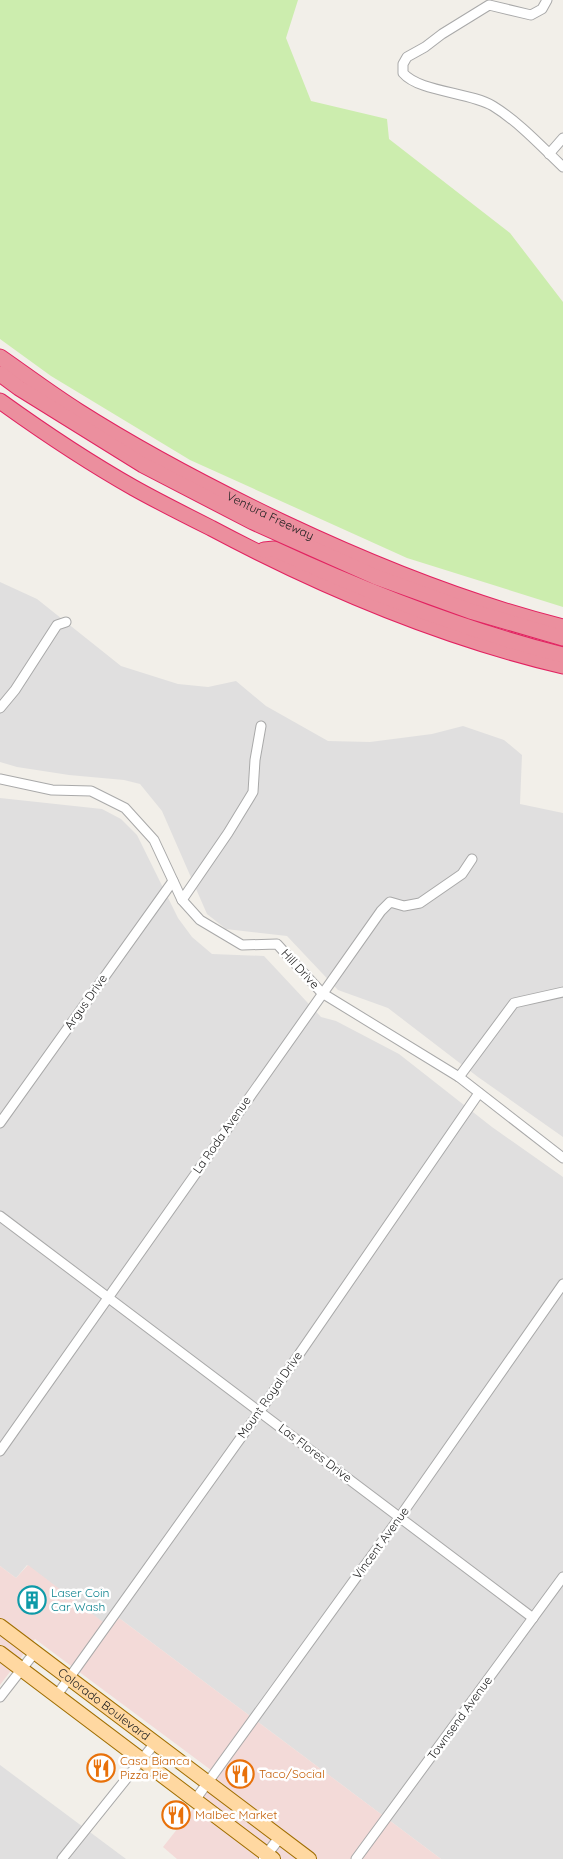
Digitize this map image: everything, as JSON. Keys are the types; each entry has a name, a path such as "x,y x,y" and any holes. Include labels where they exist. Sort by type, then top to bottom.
{"highway":[{"name":"Ventura Freeway","path":"0,358 78,411 152,455 267,515 338,548 408,577 538,621 563,627"},
{"path":"0,374 19,388 143,465 253,522 376,577 470,611 563,638"},
{"path":"0,401 133,488 252,551 324,585 420,622 530,658 563,666"},
{"path":"252,551 274,549 381,595 496,636 563,655"}],"main road":[{"name":"Colorado Boulevard","path":"0,1626 309,1859"},
{"name":"Colorado Boulevard","path":"0,1653 195,1800 268,1858"}],"street":[{"path":"547,0 542,8 531,15 518,13 501,6 489,5 478,10 425,48 407,57 403,73 420,84 491,104 563,167"},
{"path":"549,154 563,138"},
{"path":"0,708 57,625 66,622"},
{"path":"182,900 228,833 253,792 255,760 261,726"},
{"name":"Hill Drive","path":"0,779 52,790 91,791 125,808 154,840 182,900 200,920 242,945 277,944 322,993 459,1077 563,1158"},
{"name":"La Roda Avenue","path":"0,1451 381,911 390,902 404,906 420,903 462,874 472,859"},
{"name":"Argus Drive","path":"0,1123 172,881"},
{"path":"459,1077 514,1003 563,992"},
{"name":"Mount Royal Drive","path":"57,1695 260,1411 479,1093"},
{"name":"Las Flores Drive","path":"0,1216 533,1618"},
{"name":"Vincent Avenue","path":"195,1800 400,1517 563,1284"},
{"name":"Townsend Avenue","path":"356,1859 563,1577"},
{"path":"0,1696 35,1652"},
{"path":"62,1859 155,1743"},
{"path":"268,1858 280,1837"}],"shaded area":[{"path":"0,582 37,599 121,666 178,684 208,687 236,681 266,706 328,741 370,742 432,734 463,726 504,740 522,755 520,804 563,813 563,1137 478,1077 388,1008 338,990 287,936 226,929 207,914 162,811 140,784 124,780 69,775 17,767 0,762"},
{"path":"0,798 102,809 121,819 137,835 178,918 192,937 212,954 264,956 321,1017 336,1021 399,1054 492,1127 563,1177 563,1859 441,1859 119,1618 111,1629 27,1565 16,1578 0,1566"},
{"path":"28,1565 111,1628 119,1618 441,1859 177,1859 163,1847 219,1776 35,1639 0,1685 0,1566 16,1578"},
{"path":"0,1765 126,1859 0,1859"}],"green space":[{"path":"0,0 298,0 286,38 311,101 387,119 389,139 510,233 563,302 563,607 407,558 190,460 51,376 0,339"}],"place":[{"name":"Laser Coin Car Wash","path":"32,1600"},
{"name":"Casa Bianca Pizza Pie","path":"101,1768"},
{"name":"Taco/Social","path":"240,1774"},
{"name":"Malbec Market","path":"176,1815"}]}
